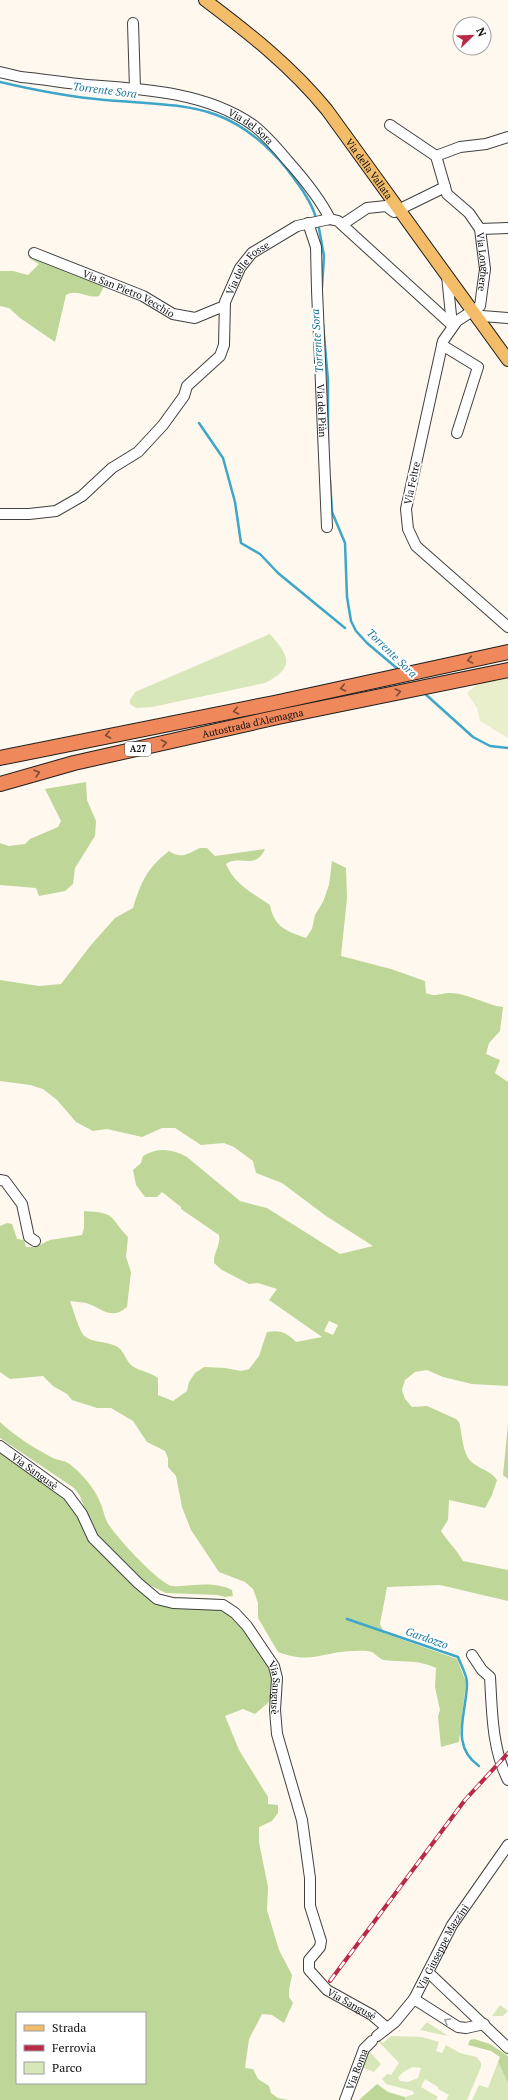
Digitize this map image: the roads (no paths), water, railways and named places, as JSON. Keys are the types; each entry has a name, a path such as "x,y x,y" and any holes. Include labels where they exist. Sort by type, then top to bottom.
{"highway":[{"name":"Autostrada d'Alemagna","path":"0,758 274,703 508,652"},
{"name":"Autostrada d'Alemagna","path":"0,784 74,763 278,718 508,670"}],"main road":[{"name":"Via della Vallata","path":"205,0 257,40 307,85 400,209 508,360"}],"street":[{"path":"133,23 135,89"},
{"name":"Via del Sora","path":"0,72 21,77 135,89 200,101 227,110 253,125 265,136 308,184 322,203 326,220"},
{"path":"390,125 436,156 460,147 486,144 508,136"},
{"name":"Via Longhere","path":"436,156 447,194 469,213 480,229 485,270 480,306 476,315"},
{"path":"343,224 366,208 386,206 394,212 445,187"},
{"path":"326,220 338,220 343,224 452,325"},
{"name":"Via delle Fosse","path":"0,514 29,514 56,511 82,496 112,468 138,452 163,425 184,396 187,386 220,356 224,345 224,306 240,268 252,253 293,229 310,223 326,220"},
{"name":"Via del Piàn","path":"310,223 317,254 317,298 327,527"},
{"path":"480,229 508,228"},
{"name":"Via San Pietro Vecchio","path":"34,253 143,296 173,314 195,318 224,306"},
{"path":"447,276 452,325"},
{"path":"476,315 508,318"},
{"name":"Via Feltre","path":"476,315 463,316 452,325 442,345 406,509 408,529 416,546 508,628"},
{"path":"442,345 478,367 457,433"},
{"path":"0,1180 5,1182 22,1204 29,1237 35,1241"},
{"name":"Via Sangusè","path":"0,1446 68,1495 82,1514 93,1538 138,1583 157,1599 173,1603 223,1605 235,1613 263,1648 274,1666 277,1678 275,1710 277,1734 302,1820 310,1878 310,1906 321,1938 320,1946 309,1960 309,1970 328,1990 372,2016 387,2028"},
{"path":"472,1655 482,1670 490,1677 496,1745 500,1762 508,1780"},
{"name":"Via Giuseppe Mazzini","path":"387,2028 403,2014 414,1999 452,1925 508,1845"},
{"path":"428,1972 508,2048"},
{"path":"414,1999 458,2027 466,2028 484,2024"},
{"name":"Via Roma","path":"345,2100 364,2049 374,2038 387,2028"}],"waterway":[{"name":"Torrente Sora","path":"0,82 79,97 183,107 205,111 226,119 246,130 266,147 287,169 308,199 316,218"},
{"name":"Torrente Sora","path":"318,223 324,256 322,287"},
{"name":"Torrente Sora","path":"323,324 328,380 328,443"},
{"path":"199,423 223,458 235,502 241,543 260,554 278,573 345,628"},
{"name":"Torrente Sora","path":"330,480 332,512 345,543 347,597 351,621 356,631 367,643 399,670"},
{"name":"Torrente Sora","path":"423,692 473,737 490,746 508,748"},
{"name":"Gardozzo","path":"347,1619 458,1657 467,1680 462,1738 464,1748 470,1758 479,1766"}],"railway":[{"path":"330,1981 465,1800 508,1753"}]}
